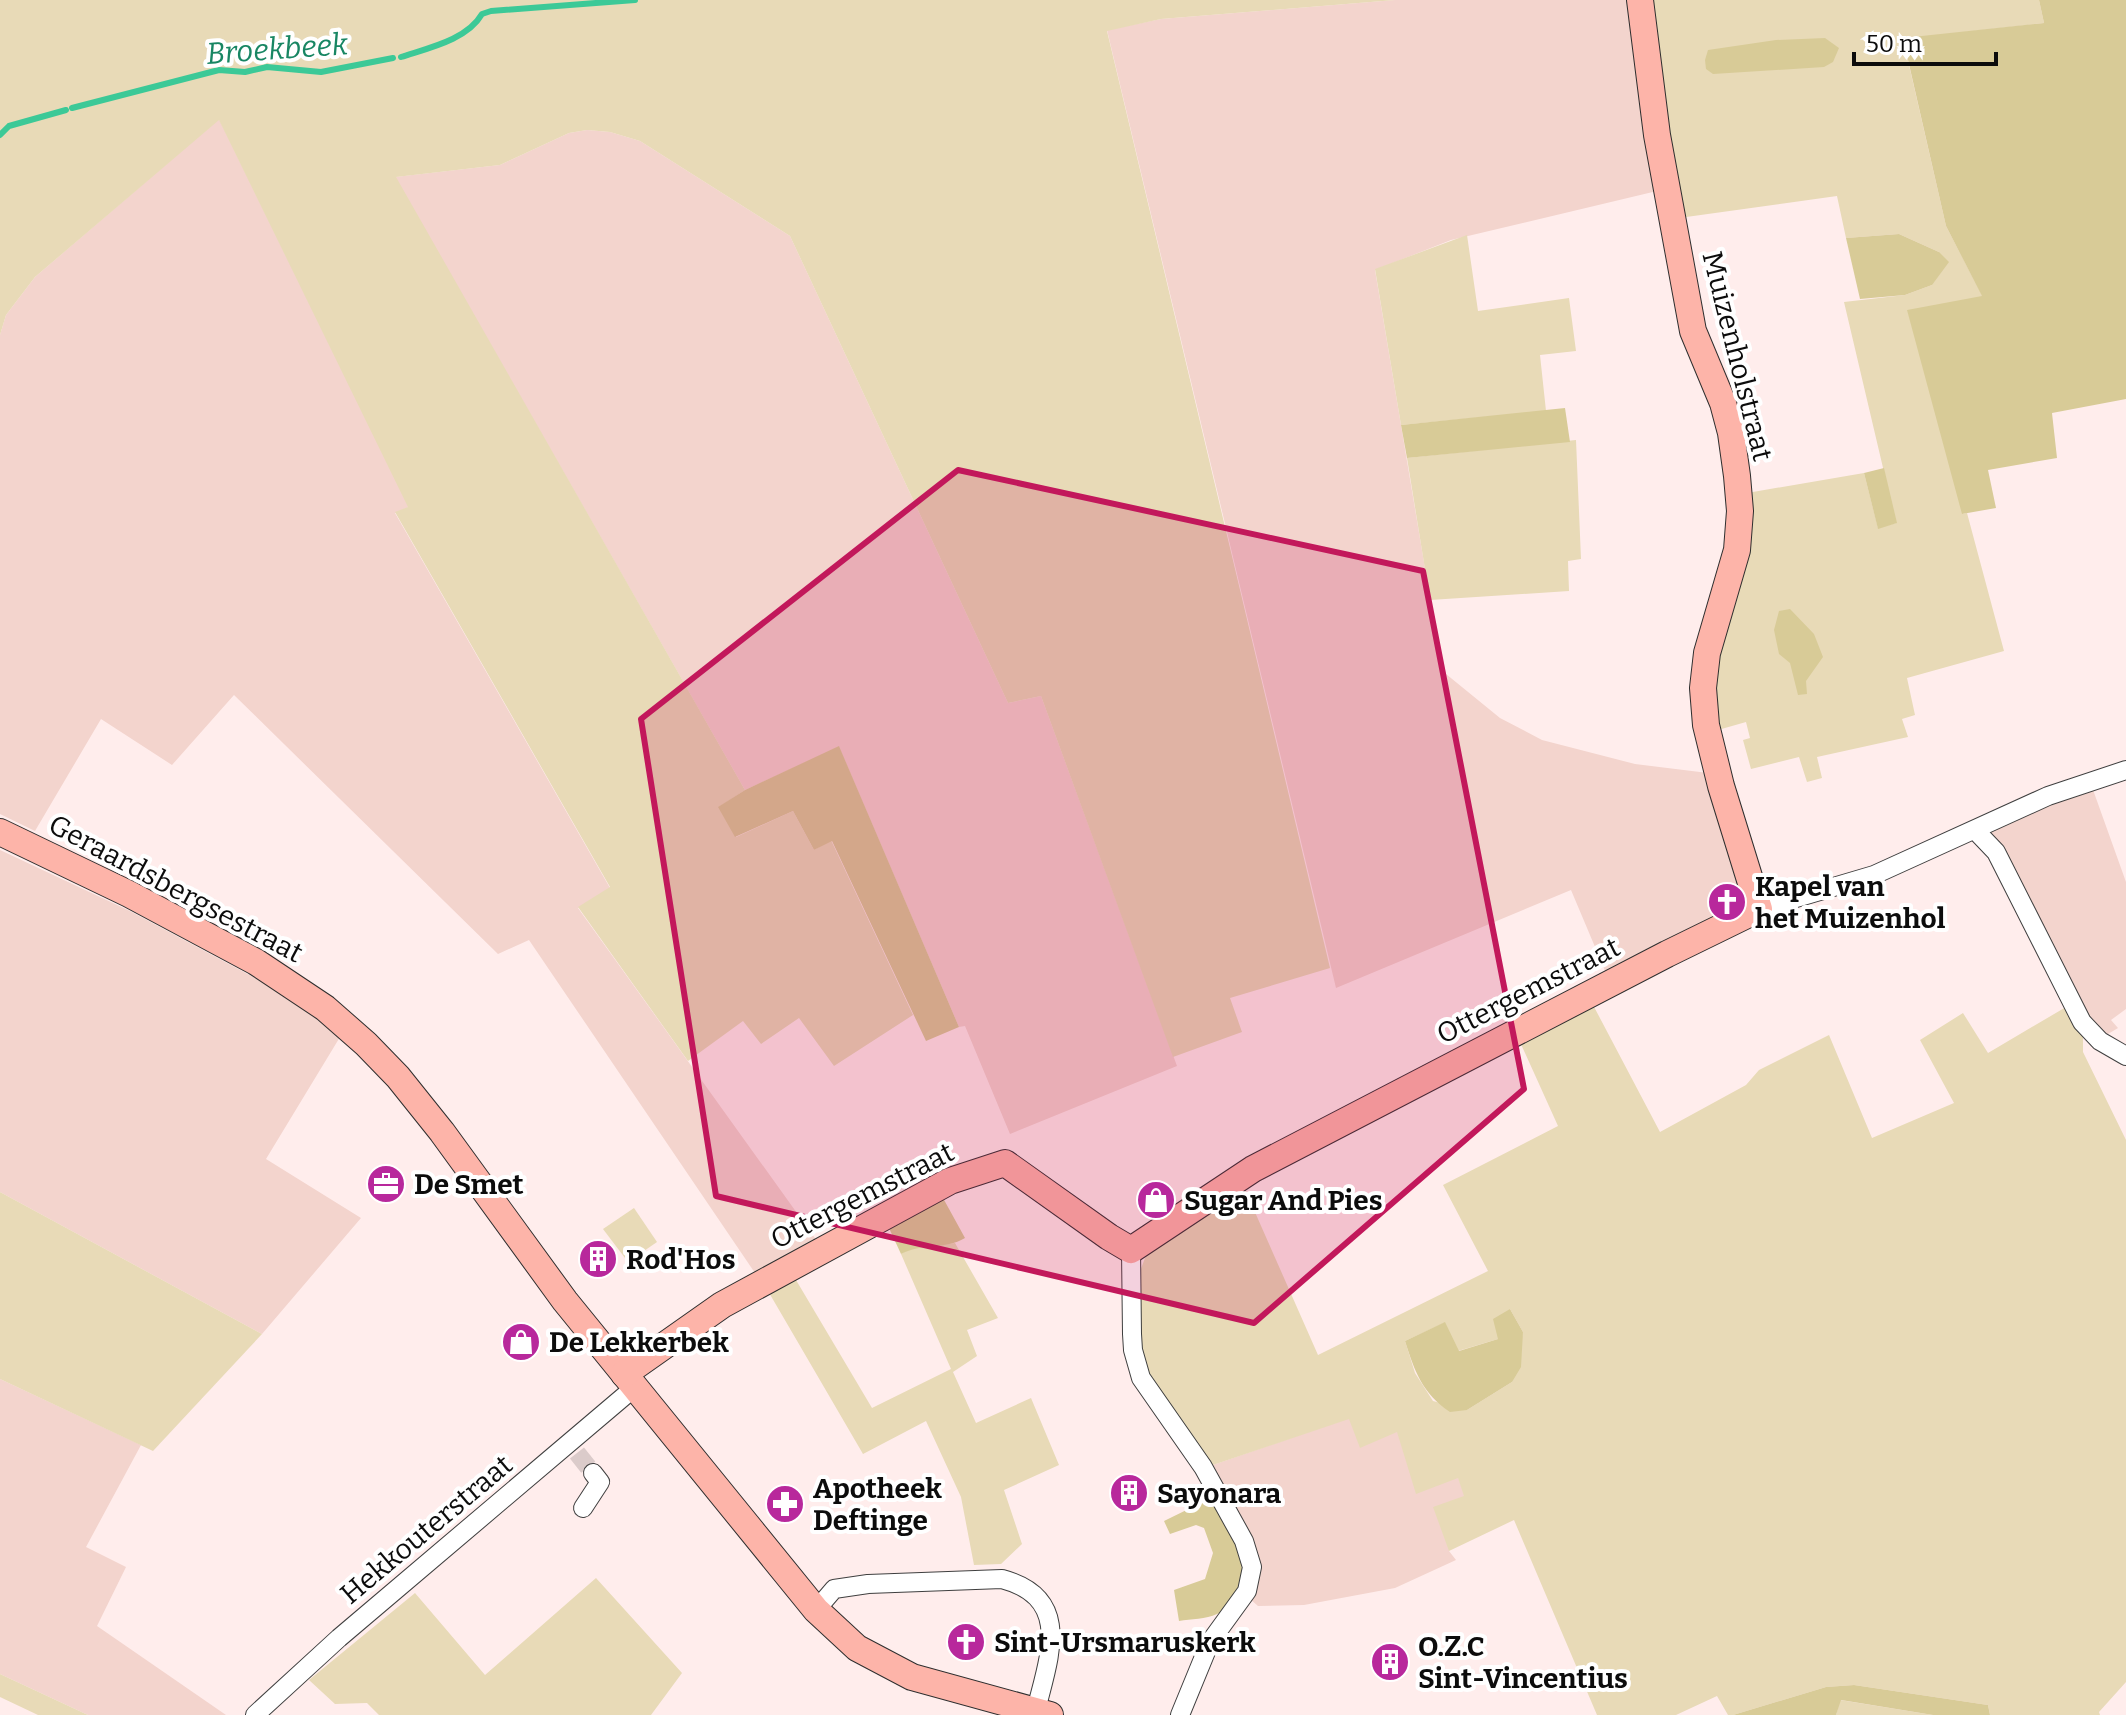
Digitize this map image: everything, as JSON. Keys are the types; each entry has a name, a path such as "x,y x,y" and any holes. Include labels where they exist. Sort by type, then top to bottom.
{"street":[{"name":"Muizenholstraat","path":"1640,0 1657,135 1693,331 1723,403 1737,476 1740,511 1737,550 1707,653 1703,688 1706,725 1721,786 1759,909"},
{"name":"Ottergemstraat","path":"630,1380 668,1341 734,1298 950,1181 1005,1163 1131,1250 1253,1169 1759,909 1874,875 2048,796 2126,770"},
{"path":"1975,830 1996,852 2082,1022 2100,1041 2126,1056"},
{"name":"Geraardsbergsestraat","path":"0,832 129,894 256,962 325,1008 376,1055 429,1114 565,1301 816,1610 857,1648 912,1677 1043,1713"},
{"path":"1131,1250 1132,1334 1141,1378 1203,1467 1251,1556 1247,1591 1210,1642 1180,1715"},
{"name":"Hekkouterstraat","path":"255,1715 328,1648 573,1449 630,1380"},
{"path":"583,1508 600,1482 593,1473"},
{"path":"816,1610 834,1589 868,1584 1002,1579 1019,1584 1030,1589 1043,1604 1052,1629 1043,1713"}],"highlighted area":[{"path":"958,470 1423,571 1524,1089 1254,1323 716,1196 641,719"}],"shaded area":[{"path":"0,0 1395,0 1161,19 1107,31 1330,968 1230,998 1242,1032 1173,1057 1041,696 1008,703 790,236 640,141 610,132 587,130 569,133 500,165 396,177 745,790 719,807 736,837 793,811 814,850 831,840 913,1015 834,1066 799,1018 761,1044 743,1021 688,1061 578,907 610,887 395,512 408,507 219,120 35,277 6,315 0,335"},
{"path":"1395,0 1632,0 1657,191 1451,240 1375,270 1438,646 1446,674 1500,718 1542,740 1635,764 1708,773 1740,888 1738,896 1721,892 1713,902 1720,917 1606,973 1571,890 1336,988 1107,30 1161,19"},
{"path":"1648,0 2039,0 2044,23 1903,39 1946,226 1983,297 1908,311 2004,651 1907,678 1915,715 1902,719 1908,737 1817,757 1822,778 1807,782 1799,757 1751,769 1743,740 1750,738 1746,722 1718,730 1712,674 1747,493 1864,473 1878,528 1896,523 1844,302 1905,295 1932,285 1939,252 1899,234 1846,238 1837,196 1679,218"},
{"path":"2039,0 2126,0 2126,399 2052,413 2057,458 1988,470 1996,508 1962,514 1907,310 1982,296 1946,226 1903,38 2044,23"},
{"path":"1825,38 1839,48 1833,62 1824,67 1713,74 1706,69 1708,50 1776,40"},
{"path":"219,119 409,507 395,513 610,888 578,908 817,1241 755,1273 529,940 498,954 234,695 172,765 101,719 35,831 0,814 0,335 6,315 35,277"},
{"path":"587,130 610,132 640,141 790,236 1008,703 1041,696 1177,1066 1010,1134 965,1026 959,1027 839,747 745,790 395,177 500,165 569,133"},
{"path":"1899,234 1939,252 1949,262 1932,285 1905,295 1860,299 1846,238"},
{"path":"1467,235 1478,311 1569,298 1576,351 1540,355 1546,411 1401,425 1375,269"},
{"path":"1565,408 1570,442 1407,458 1401,425"},
{"path":"1576,440 1581,559 1568,561 1569,591 1430,600 1407,458"},
{"path":"1884,468 1897,523 1878,529 1864,473"},
{"path":"1790,609 1814,634 1823,657 1806,681 1807,694 1798,695 1790,663 1779,654 1774,630 1779,611"},
{"path":"839,746 959,1027 926,1041 832,841 814,850 793,811 735,837 718,807 745,790"},
{"path":"2092,787 2126,882 2126,1009 2111,1020 2118,1028 2103,1037 2079,1016 1987,832"},
{"path":"0,850 130,911 259,980 300,1005 340,1037 266,1159 361,1218 262,1334 0,1192"},
{"path":"1592,1003 1660,1132 1746,1085 1759,1070 1829,1035 1872,1138 1954,1103 1920,1040 1963,1013 1988,1053 2066,1007 2083,1036 2083,1052 2126,1140 2126,1682 2099,1712 2100,1715 1990,1715 1988,1705 1854,1685 1826,1687 1733,1715 1728,1715 1717,1696 1676,1715 1597,1715 1514,1520 1449,1551 1433,1507 1464,1496 1458,1478 1416,1494 1397,1432 1360,1448 1349,1419 1210,1466 1146,1368 1141,1349 1139,1274 1145,1258 1153,1248 1243,1185 1318,1355 1488,1271 1443,1185 1558,1126 1520,1042","holes":["1510,1309 1523,1332 1512,1382 1467,1410 1433,1401 1415,1373 1405,1341 1444,1323 1458,1351 1498,1339"]},
{"path":"0,1192 262,1334 153,1451 0,1379"},
{"path":"943,1198 965,1238 901,1254 889,1228"},
{"path":"634,1208 657,1242 628,1262 603,1229"},
{"path":"955,1243 998,1318 967,1330 977,1356 953,1372 976,1423 1031,1398 1059,1465 1004,1490 1022,1544 1001,1564 974,1565 961,1497 926,1421 863,1454 768,1291 796,1280 872,1408 951,1369 901,1254 913,1247"},
{"path":"1510,1309 1523,1332 1521,1367 1512,1382 1467,1410 1450,1412 1440,1405 1421,1381 1405,1341 1445,1322 1459,1351 1498,1339 1493,1319"},
{"path":"0,1379 141,1445 86,1547 126,1567 97,1626 226,1715 88,1715 0,1674"},
{"path":"1349,1418 1397,1431 1458,1477 1465,1496 1449,1551 1456,1560 1395,1588 1304,1605 1258,1606 1250,1599 1257,1589 1260,1572 1210,1466"},
{"path":"1211,1498 1235,1543 1243,1575 1240,1590 1232,1603 1217,1614 1179,1621 1174,1590 1205,1579 1213,1553 1204,1528 1196,1525 1170,1534 1164,1521"},
{"path":"596,1578 682,1673 651,1715 379,1715 367,1703 335,1704 309,1680 415,1593 485,1675"},
{"path":"0,1674 88,1715 38,1715 0,1697"},
{"path":"1854,1685 1988,1705 1990,1715 1933,1715 1841,1700 1836,1715 1733,1715 1826,1687"},
{"path":"1840,1700 1933,1715 1836,1715"}],"waterway":[{"name":"Broekbeek","path":"401,57 457,37 482,14 491,11 635,0"},
{"name":"Broekbeek","path":"72,108 219,70 245,72 267,67 321,72 393,58"},
{"name":"Broekbeek","path":"0,135 9,126 66,110"}],"tunnel":[{"path":"577,1453 593,1473"}],"place":[{"name":"Kapel van het Muizenhol","path":"1727,902"},
{"name":"De Smet","path":"386,1184"},
{"name":"Sugar And Pies","path":"1156,1200"},
{"name":"Rod'Hos","path":"598,1259"},
{"name":"De Lekkerbek","path":"521,1342"},
{"name":"Sayonara","path":"1129,1493"},
{"name":"Apotheek Deftinge","path":"785,1504"},
{"name":"Sint-Ursmaruskerk","path":"966,1642"},
{"name":"O.Z.C Sint-Vincentius","path":"1390,1662"}]}
